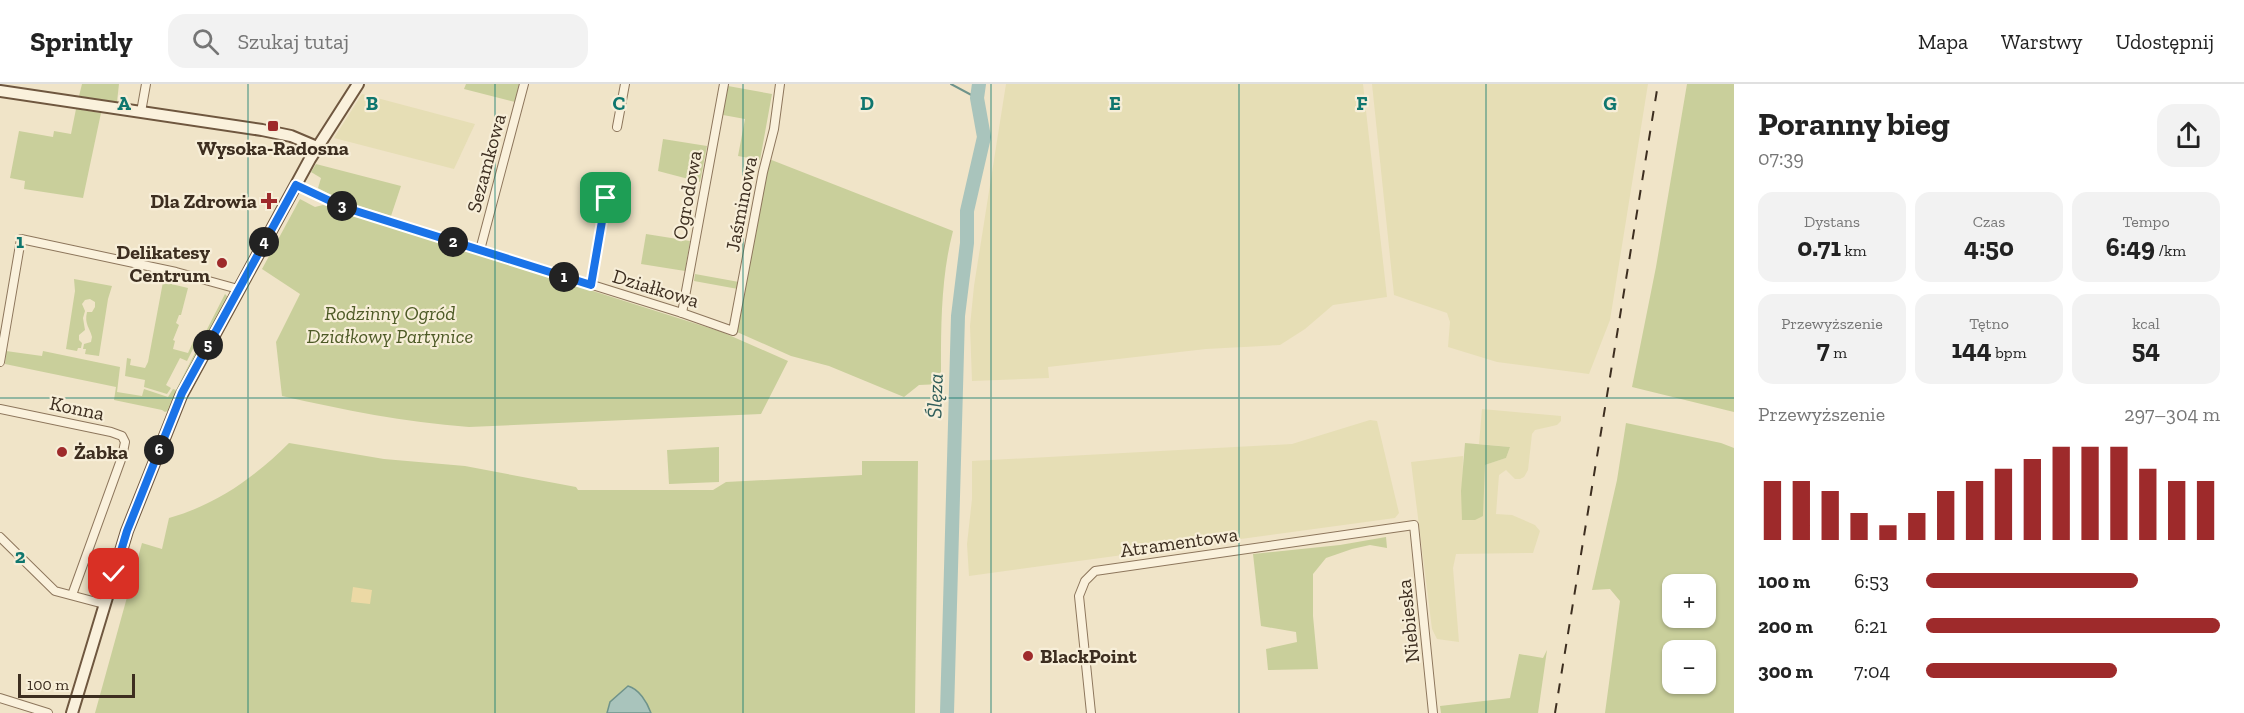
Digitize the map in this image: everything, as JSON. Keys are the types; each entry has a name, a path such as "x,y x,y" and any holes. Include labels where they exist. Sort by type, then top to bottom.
{"street":[{"path":"141,112 146,84"},
{"path":"72,713 127,531 174,412 238,289 317,147 358,84"},
{"name":"Sezamkowa","path":"480,250 524,84"},
{"path":"617,127 625,84"},
{"name":"Ogrodowa","path":"682,313 724,84"},
{"name":"Jaśminowa","path":"734,331 763,172 774,129 780,84"},
{"path":"0,92 262,130 291,136 317,147"},
{"name":"Działkowa","path":"296,185 343,207 734,331"},
{"path":"591,285 606,198"},
{"path":"1,362 21,239 176,272 238,289"},
{"name":"Konna","path":"0,409 111,432 122,436 125,442 124,452 72,596"},
{"name":"Atramentowa","path":"1091,713 1079,596 1085,581 1095,571 1414,525"},
{"name":"Niebieska","path":"1414,525 1433,713"},
{"path":"0,537 51,589 104,604"},
{"path":"0,698 48,713"}],"shaded area":[{"path":"1006,84 1363,84 1387,297 1333,305 1305,329 1280,345 1206,349 1048,367 1049,378 972,381 970,326 974,286"},
{"path":"1372,84 1648,84 1610,320 1589,374 1497,362 1448,347 1450,322 1447,313 1394,295"},
{"path":"362,94 475,124 454,169 334,138"},
{"path":"1482,409 1561,416 1561,421 1557,425 1535,430 1532,434 1528,470 1524,477 1515,479 1506,470 1499,475 1496,514 1512,515 1535,525 1540,531 1533,553 1456,554 1453,568 1459,642 1437,639 1432,629 1411,462 1463,456 1462,513 1483,477 1485,465 1506,458 1510,447 1479,444"},
{"path":"1370,420 1377,421 1399,513 1395,518 969,576 967,544 972,499 972,461 1292,444"}],"green space":[{"path":"82,84 119,84 117,102 79,96"},
{"path":"466,84 519,84 515,102 464,89"},
{"path":"1687,84 1734,84 1734,412 1632,387 1656,267"},
{"path":"728,86 772,94 760,160 738,156 745,119 723,115"},
{"path":"76,109 101,113 83,198 24,189 25,181 10,178 19,131 53,137 54,131 71,134"},
{"path":"663,139 707,146 700,182 658,171"},
{"path":"769,159 953,231 943,288 941,384 919,385 904,397 829,366 791,356 737,332"},
{"path":"316,164 401,186 391,216 340,200 318,188 321,178 311,172"},
{"name":"Rodzinny Ogród Działkowy Partynice","path":"300,199 315,207 323,205 722,332 788,361 761,414 469,427 374,415 282,396 276,342 300,294 262,269"},
{"path":"646,234 690,241 685,271 641,264"},
{"path":"695,274 739,282 738,289 694,281"},
{"path":"74,279 112,286 99,356 85,354 86,349 83,349 84,344 91,342 92,337 86,320 87,312 92,312 95,307 95,302 90,299 85,300 82,304 85,311 83,318 85,330 79,335 81,348 77,351 66,349 75,291"},
{"path":"163,282 188,288 181,315 176,323 179,325 173,340 175,341 173,349 188,353 193,342 196,343 187,361 180,358 166,385 171,388 167,394 144,387 145,380 125,376 127,358 131,359 130,365 145,368 148,362"},
{"path":"225,294 228,297 170,410 165,412 114,400 116,387 5,364 6,351 42,356 43,351 120,367 117,392 142,396 144,389 168,397 173,389 176,390"},
{"path":"1626,423 1721,443 1734,448 1734,713 1605,713 1620,601 1610,589 1592,590 1617,480"},
{"path":"289,443 384,459 465,466 576,487 578,490 713,490 726,482 862,475 862,461 918,461 915,713 95,713 142,543 162,549 169,518 219,498 263,467"},
{"path":"1465,443 1510,447 1506,458 1485,465 1483,516 1475,520 1462,520 1461,491"},
{"path":"719,447 719,482 669,484 667,450"},
{"path":"1386,537 1387,548 1370,545 1326,558 1313,574 1313,616 1318,669 1268,670 1266,649 1297,642 1296,632 1261,626 1253,554 1340,545"},
{"path":"1547,650 1538,713 1441,713 1440,706 1510,698 1519,654 1543,658"}],"sand":[{"path":"353,587 372,590 370,604 351,602"}],"water":[{"path":"628,686 642,696 651,713 607,713 610,702"}],"waterway":[{"path":"951,84 977,98"},
{"name":"Ślęza","path":"947,713 958,316 967,243 967,211 984,137 977,98 979,84"}],"railway":[{"path":"1555,713 1658,84"}],"place":[{"name":"Wysoka-Radosna","path":"273,126"},
{"name":"Dla Zdrowia","path":"269,201"},
{"name":"Delikatesy Centrum","path":"222,263"},
{"name":"Żabka","path":"62,452"},
{"name":"BlackPoint","path":"1028,656"}],"route":[{"path":"114,574 127,531 182,393 296,185 343,207 591,285 606,198"}]}
